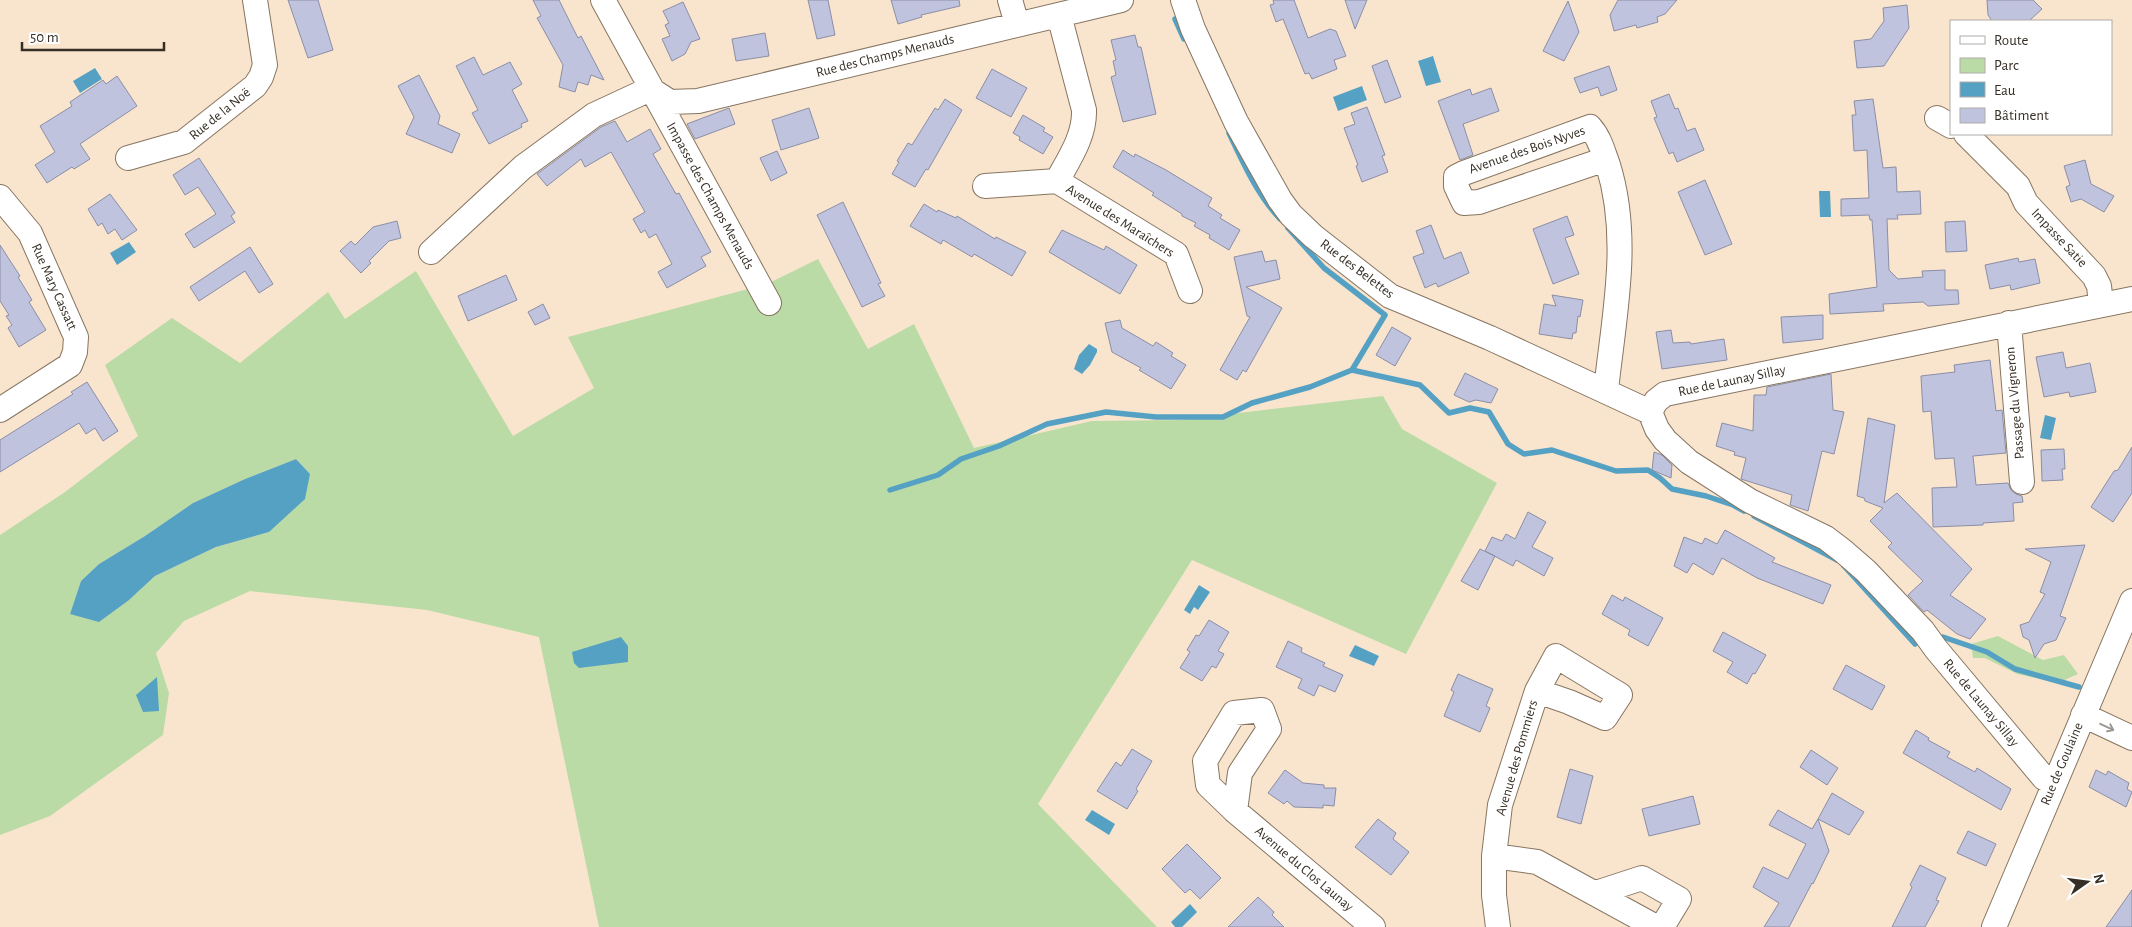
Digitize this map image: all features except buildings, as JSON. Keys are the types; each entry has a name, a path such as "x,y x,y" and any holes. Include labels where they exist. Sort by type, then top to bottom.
{"street":[{"name":"Rue de la Noë","path":"128,158 184,142 255,86 261,77 265,65 255,0"},
{"path":"432,252 523,167 594,115 650,89 603,0"},
{"path":"1010,0 1017,24"},
{"name":"Rue des Champs Menauds","path":"650,89 670,102 698,101 1122,0"},
{"name":"Rue des Belettes","path":"1183,0 1193,29 1236,122 1280,200 1291,215 1313,236 1390,296 1490,338 1650,412"},
{"name":"Avenue des Maraîchers","path":"1057,181 1082,133 1085,122 1084,110 1059,15"},
{"name":"Impasse des Champs Menauds","path":"650,89 769,303"},
{"name":"Avenue des Bois Nyves","path":"1606,159 1479,202 1464,203 1456,186 1456,177 1590,127 1597,134 1606,159 1614,184 1618,206 1620,251 1620,275 1606,390"},
{"name":"Impasse Satie","path":"1967,135 2018,186 2026,203 2094,276 2099,286 2102,304"},
{"name":"Avenue des Maraîchers","path":"985,186 1057,181 1176,254 1190,291"},
{"name":"Rue Mary Cassatt","path":"0,197 30,233 76,337 75,352 70,365 0,410"},
{"name":"Rue de Launay Sillay","path":"2054,783 2044,778 1936,649 1923,630 1866,571 1826,538 1750,501 1689,462 1665,440 1657,429 1650,412 1656,401 1665,394 2132,299"},
{"name":"Passage du Vigneron","path":"2009,323 2022,482"},
{"name":"Rue de Goulaine","path":"1994,927 2132,601"},
{"name":"Avenue des Pommiers","path":"1498,927 1494,895 1494,856 1500,805 1536,691"},
{"path":"2083,716 2132,738"},
{"name":"Avenue du Clos Launay","path":"1235,810 1373,927"},
{"path":"1494,856 1537,862 1656,927"},
{"path":"1596,893 1642,878 1679,899 1662,927"}],"green space":[{"path":"818,259 868,349 914,324 974,448 1092,421 1180,420 1383,396 1402,429 1497,483 1406,654 1192,560 1038,804 1157,927 599,927 539,637 427,610 250,591 184,621 156,653 169,693 163,735 50,816 0,835 0,535 65,492 138,436 105,365 172,318 240,363 328,292 345,319 416,271 513,436 594,388 568,337 767,284","holes":["296,459 310,474 269,532 216,547 155,576 129,600 70,614 81,581 99,564 145,536 193,503 245,479"]},
{"path":"1998,636 2043,660 2064,655 2078,674 2058,683 2017,674 1985,658 1973,658 1971,644"}],"water":[{"path":"1433,56 1441,82 1426,86 1418,61"},
{"path":"95,68 102,79 80,93 73,81"},
{"path":"1362,86 1367,100 1338,111 1333,97"},
{"path":"1819,191 1830,191 1831,217 1820,217"},
{"path":"129,242 136,252 117,265 110,253"},
{"path":"1089,344 1097,349 1097,352 1090,365 1082,374 1074,369 1079,355"},
{"path":"2045,415 2056,418 2051,440 2040,438"},
{"path":"296,459 310,474 305,499 269,532 216,547 155,576 129,600 99,622 70,614 81,581 99,564 145,536 193,503 245,479"},
{"path":"1199,585 1210,592 1198,610 1194,607 1190,614 1184,610"},
{"path":"621,637 628,646 628,662 579,668 574,663 572,652"},
{"path":"1355,645 1379,656 1374,666 1349,656"},
{"path":"157,677 159,711 143,712 136,695"},
{"path":"1092,810 1115,824 1109,835 1085,820"},
{"path":"1190,904 1197,912 1182,927 1175,927 1171,922"}],"waterway":[{"path":"1175,19 1184,39"},
{"path":"1229,133 1257,189 1280,219"},
{"path":"1288,228 1324,268 1385,315 1352,370 1420,385 1449,413 1470,408 1489,412 1508,444 1524,454 1552,450 1616,471 1648,470 1672,489 1706,496 1733,505 1744,511"},
{"path":"890,490 938,475 961,459 999,446 1047,424 1106,412 1156,417 1223,417 1252,403 1310,387 1352,370"},
{"path":"1754,516 1837,560"},
{"path":"1844,566 1915,644"},
{"path":"1943,637 1987,652 2015,669 2079,687"}]}
